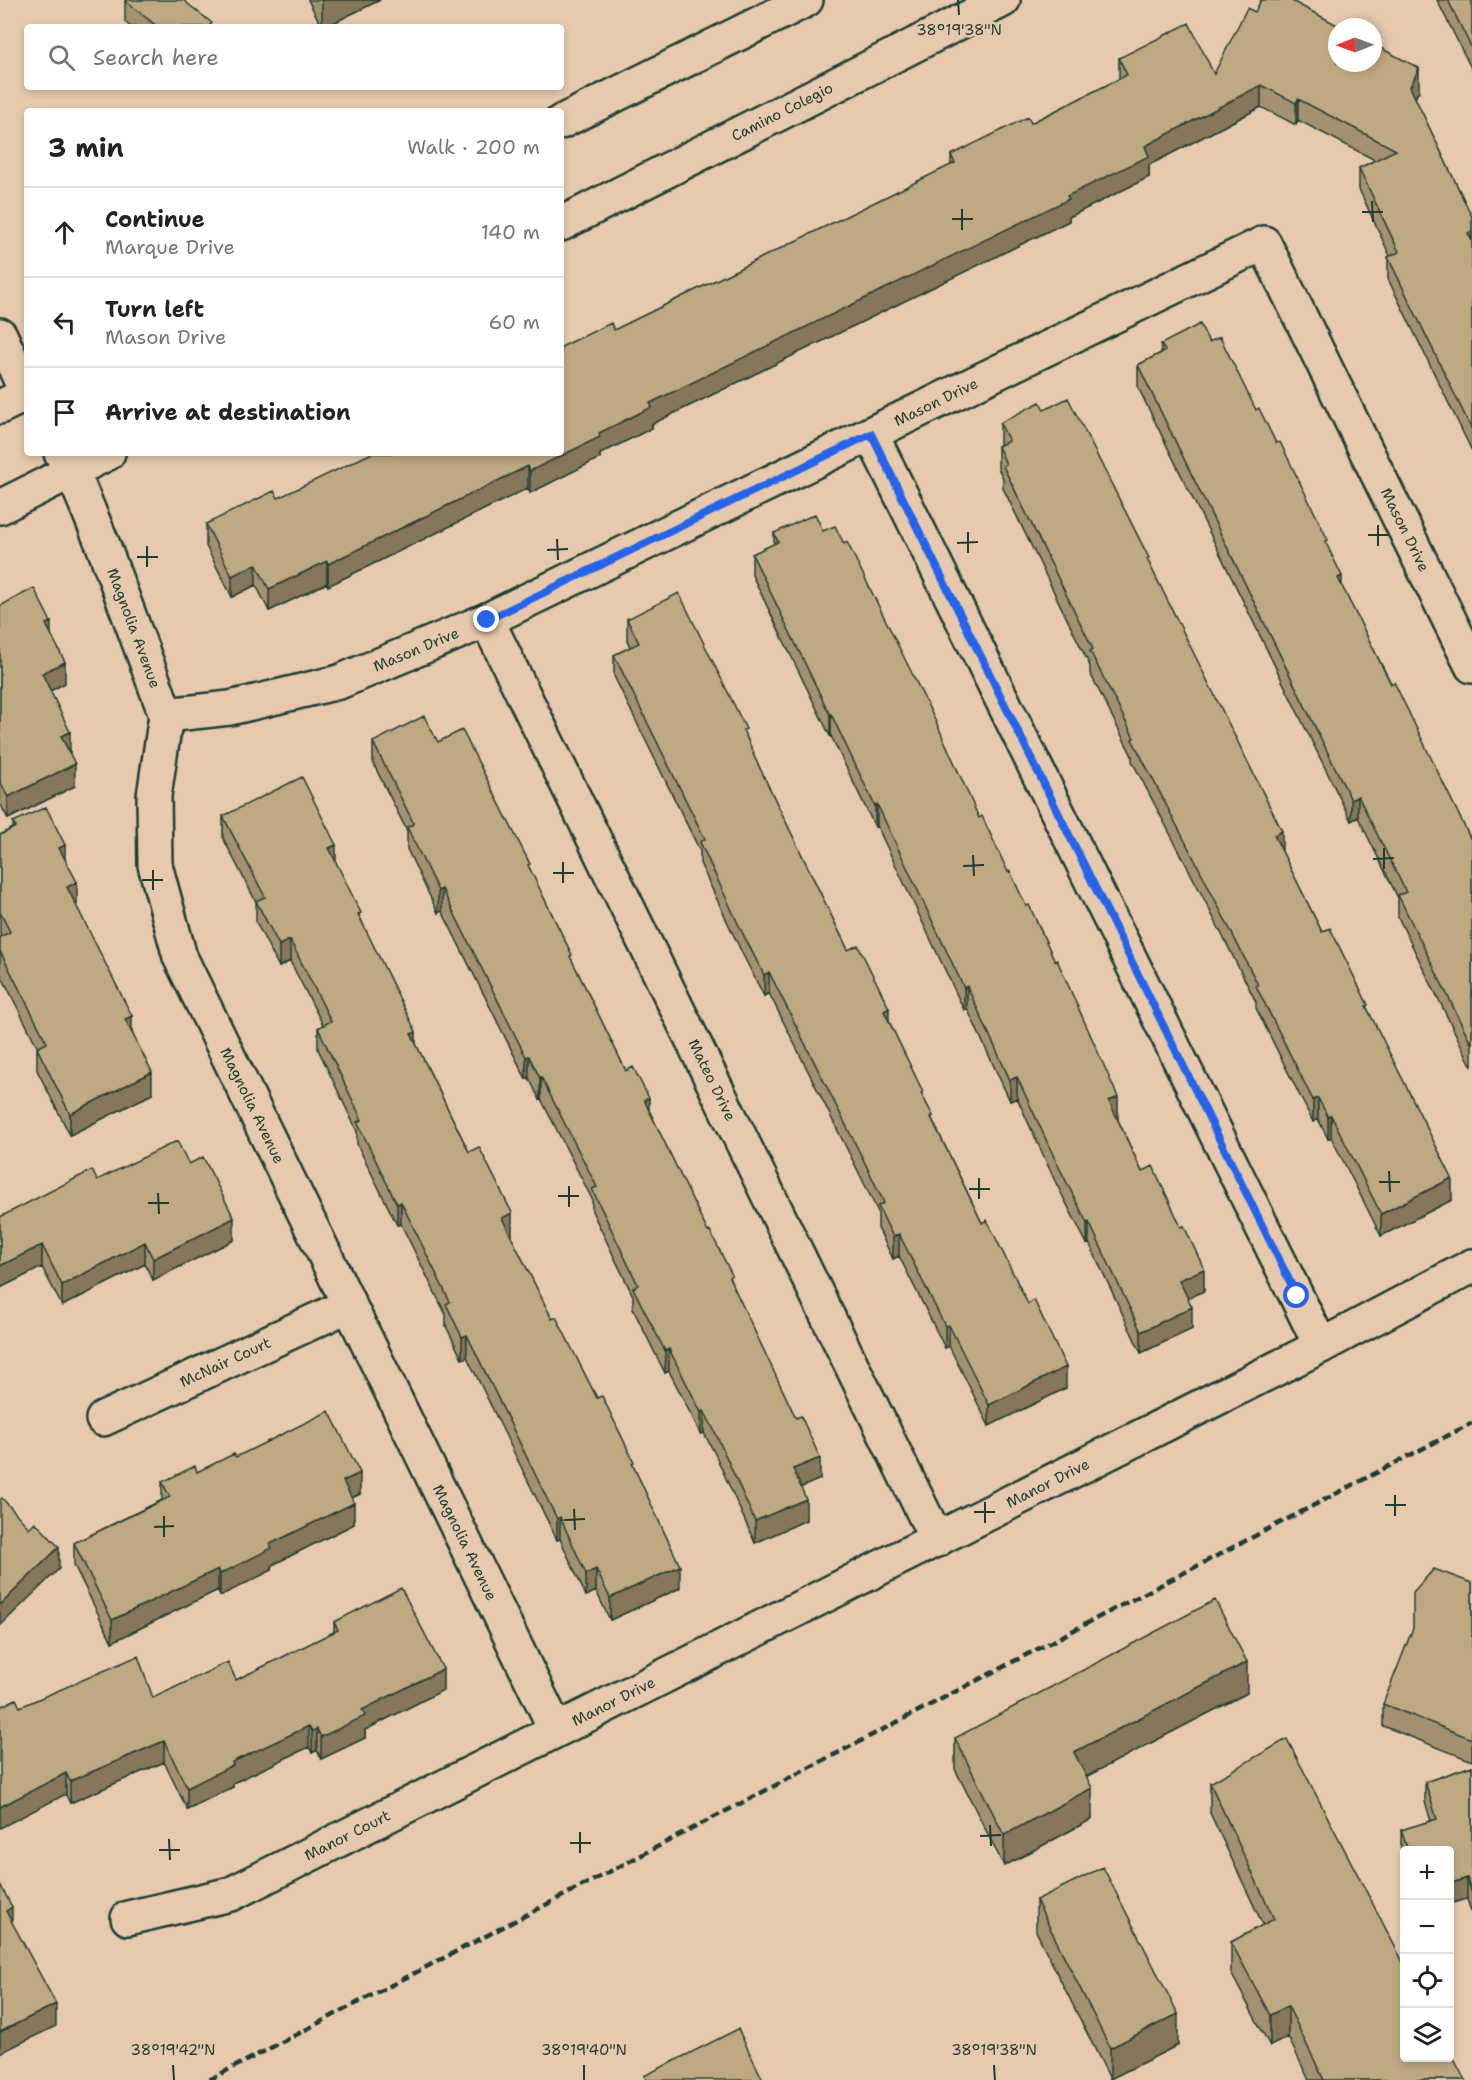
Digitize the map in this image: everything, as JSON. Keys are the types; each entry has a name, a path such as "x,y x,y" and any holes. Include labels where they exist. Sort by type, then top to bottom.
{"street":[{"path":"564,121 806,0"},
{"name":"Camino Colegio","path":"564,222 1003,0"},
{"name":"Mason Drive","path":"166,716 230,708 339,682 487,620 1264,243 1472,666"},
{"path":"0,335 24,387"},
{"path":"0,407 24,395"},
{"path":"871,434 1321,1346"},
{"path":"0,507 67,462 94,456"},
{"name":"Magnolia Avenue","path":"67,462 103,545 166,716 154,796 155,865 180,957 556,1730"},
{"name":"Mateo Drive","path":"487,620 938,1540"},
{"name":"Manor Drive","path":"556,1730 1321,1346 1472,1266"},
{"name":"McNair Court","path":"102,1419 349,1305"},
{"name":"Manor Court","path":"128,1918 231,1894 556,1730"}],"building":[{"path":"183,0 212,23 154,24 125,1"},
{"path":"1261,0 1290,0 1328,20 1328,72 1382,72 1382,49 1419,68 1410,87 1472,217 1472,231 1468,233 1472,241 1472,430 1388,257 1399,252 1359,168 1396,150 1298,99 1296,103 1261,85 1145,146 1149,156 1067,196 1069,199 650,403 652,407 599,433 600,437 564,454 564,346 611,323 614,330 955,163 951,155 1028,117 1031,123 1127,75 1119,58 1189,23 1214,74 1247,8 1255,12"},
{"path":"1448,0 1472,0 1472,49"},
{"path":"1200,324 1209,342 1220,337 1256,410 1259,408 1276,443 1280,442 1328,540 1325,541 1342,576 1338,578 1391,684 1394,682 1472,842 1472,1045 1398,895 1406,892 1358,796 1351,800 1138,365 1165,351 1161,344"},
{"path":"1068,398 1282,831 1274,835 1322,932 1330,928 1368,1005 1366,1006 1452,1178 1381,1214 1331,1115 1328,1117 1318,1098 1313,1100 1256,986 1258,985 1132,739 1134,738 1090,651 1093,649 1003,466 1006,464 998,446 1009,441 1000,423 1040,402 1044,410"},
{"path":"366,456 561,456 530,471 528,466 328,564 327,561 269,589 256,564 232,576 206,524 274,491 278,498"},
{"path":"815,514 823,531 835,526 844,544 847,542 937,724 979,818 982,816 1008,872 1010,871 1026,906 1029,905 1055,961 1057,960 1118,1097 1109,1101 1142,1172 1153,1166 1181,1227 1184,1226 1204,1269 1179,1280 1192,1307 1141,1332 1017,1077 1010,1080 967,986 964,988 877,804 875,806 752,554 778,542 774,533"},
{"path":"34,588 51,622 46,624 65,662 42,673 70,732 61,736 75,764 8,797 0,781 0,606"},
{"path":"679,593 746,729 743,730 753,754 848,950 858,945 889,1008 884,1011 923,1092 921,1093 933,1116 931,1117 982,1223 987,1220 1028,1304 1034,1300 1066,1367 989,1405 949,1325 945,1326 899,1234 893,1237 878,1206 884,1203 867,1167 769,972 764,975 742,932 700,842 705,839 614,655 639,643 627,619"},
{"path":"424,716 438,742 462,730 530,864 528,865 572,955 570,956 626,1071 633,1067 649,1098 644,1100 708,1232 710,1231 732,1275 729,1277 796,1418 801,1416 820,1458 793,1469 806,1499 755,1521 715,1432 704,1411 701,1412 669,1349 665,1351 633,1288 638,1285 592,1189 597,1187 541,1077 529,1056 526,1057 442,889 438,891 407,827 414,824 373,742"},
{"path":"302,777 336,845 329,848 361,913 358,914 416,1032 411,1034 469,1152 479,1147 512,1213 502,1218 552,1319 556,1317 597,1398 602,1396 680,1566 610,1598 596,1569 586,1574 560,1517 557,1519 467,1335 462,1337 446,1304 450,1302 401,1202 397,1204 357,1122 362,1120 318,1028 331,1021 290,940 279,945 256,901 265,897 223,816"},
{"path":"46,807 65,845 59,848 77,882 67,887 132,1016 125,1019 152,1072 70,1114 37,1048 47,1043 0,951 0,937 10,932 0,912 0,835 16,827 13,822"},
{"path":"177,1141 189,1164 203,1157 234,1218 153,1259 145,1242 62,1285 42,1245 0,1266 0,1217 92,1170 97,1180"},
{"path":"329,1411 360,1473 343,1481 354,1503 270,1544 272,1548 220,1574 218,1569 112,1620 74,1543 170,1497 162,1482 195,1466 197,1472 234,1454 236,1457"},
{"path":"2,1498 29,1528 35,1522 59,1547 0,1605 0,1500"},
{"path":"1434,1569 1472,1583 1472,1739 1383,1704 1413,1628 1413,1592"},
{"path":"401,1588 443,1669 362,1710 365,1716 321,1737 317,1729 312,1731 309,1726 232,1762 233,1765 187,1788 164,1741 70,1781 66,1773 0,1807 0,1707 16,1699 20,1707 138,1656 153,1698 228,1662 236,1680 338,1630 334,1622"},
{"path":"1215,1600 1247,1662 1074,1752 1092,1788 1004,1835 955,1738"},
{"path":"1287,1739 1400,1956 1400,2062 1454,2062 1454,2059 1465,2080 1324,2080 1288,2006 1270,2015 1231,1942 1274,1919 1210,1783"},
{"path":"1472,1766 1472,1894 1467,1878 1454,1882 1454,1846 1406,1846 1401,1830 1437,1819 1425,1782"},
{"path":"1103,1867 1178,2014 1110,2048 1036,1900"},
{"path":"0,1884 12,1907 6,1911 56,2004 0,2032"},
{"path":"738,2029 763,2080 647,2080 644,2076"}],"railway":[{"path":"209,2080 1472,1423"}],"route":[{"path":"487,620 871,434 1297,1296"}]}
